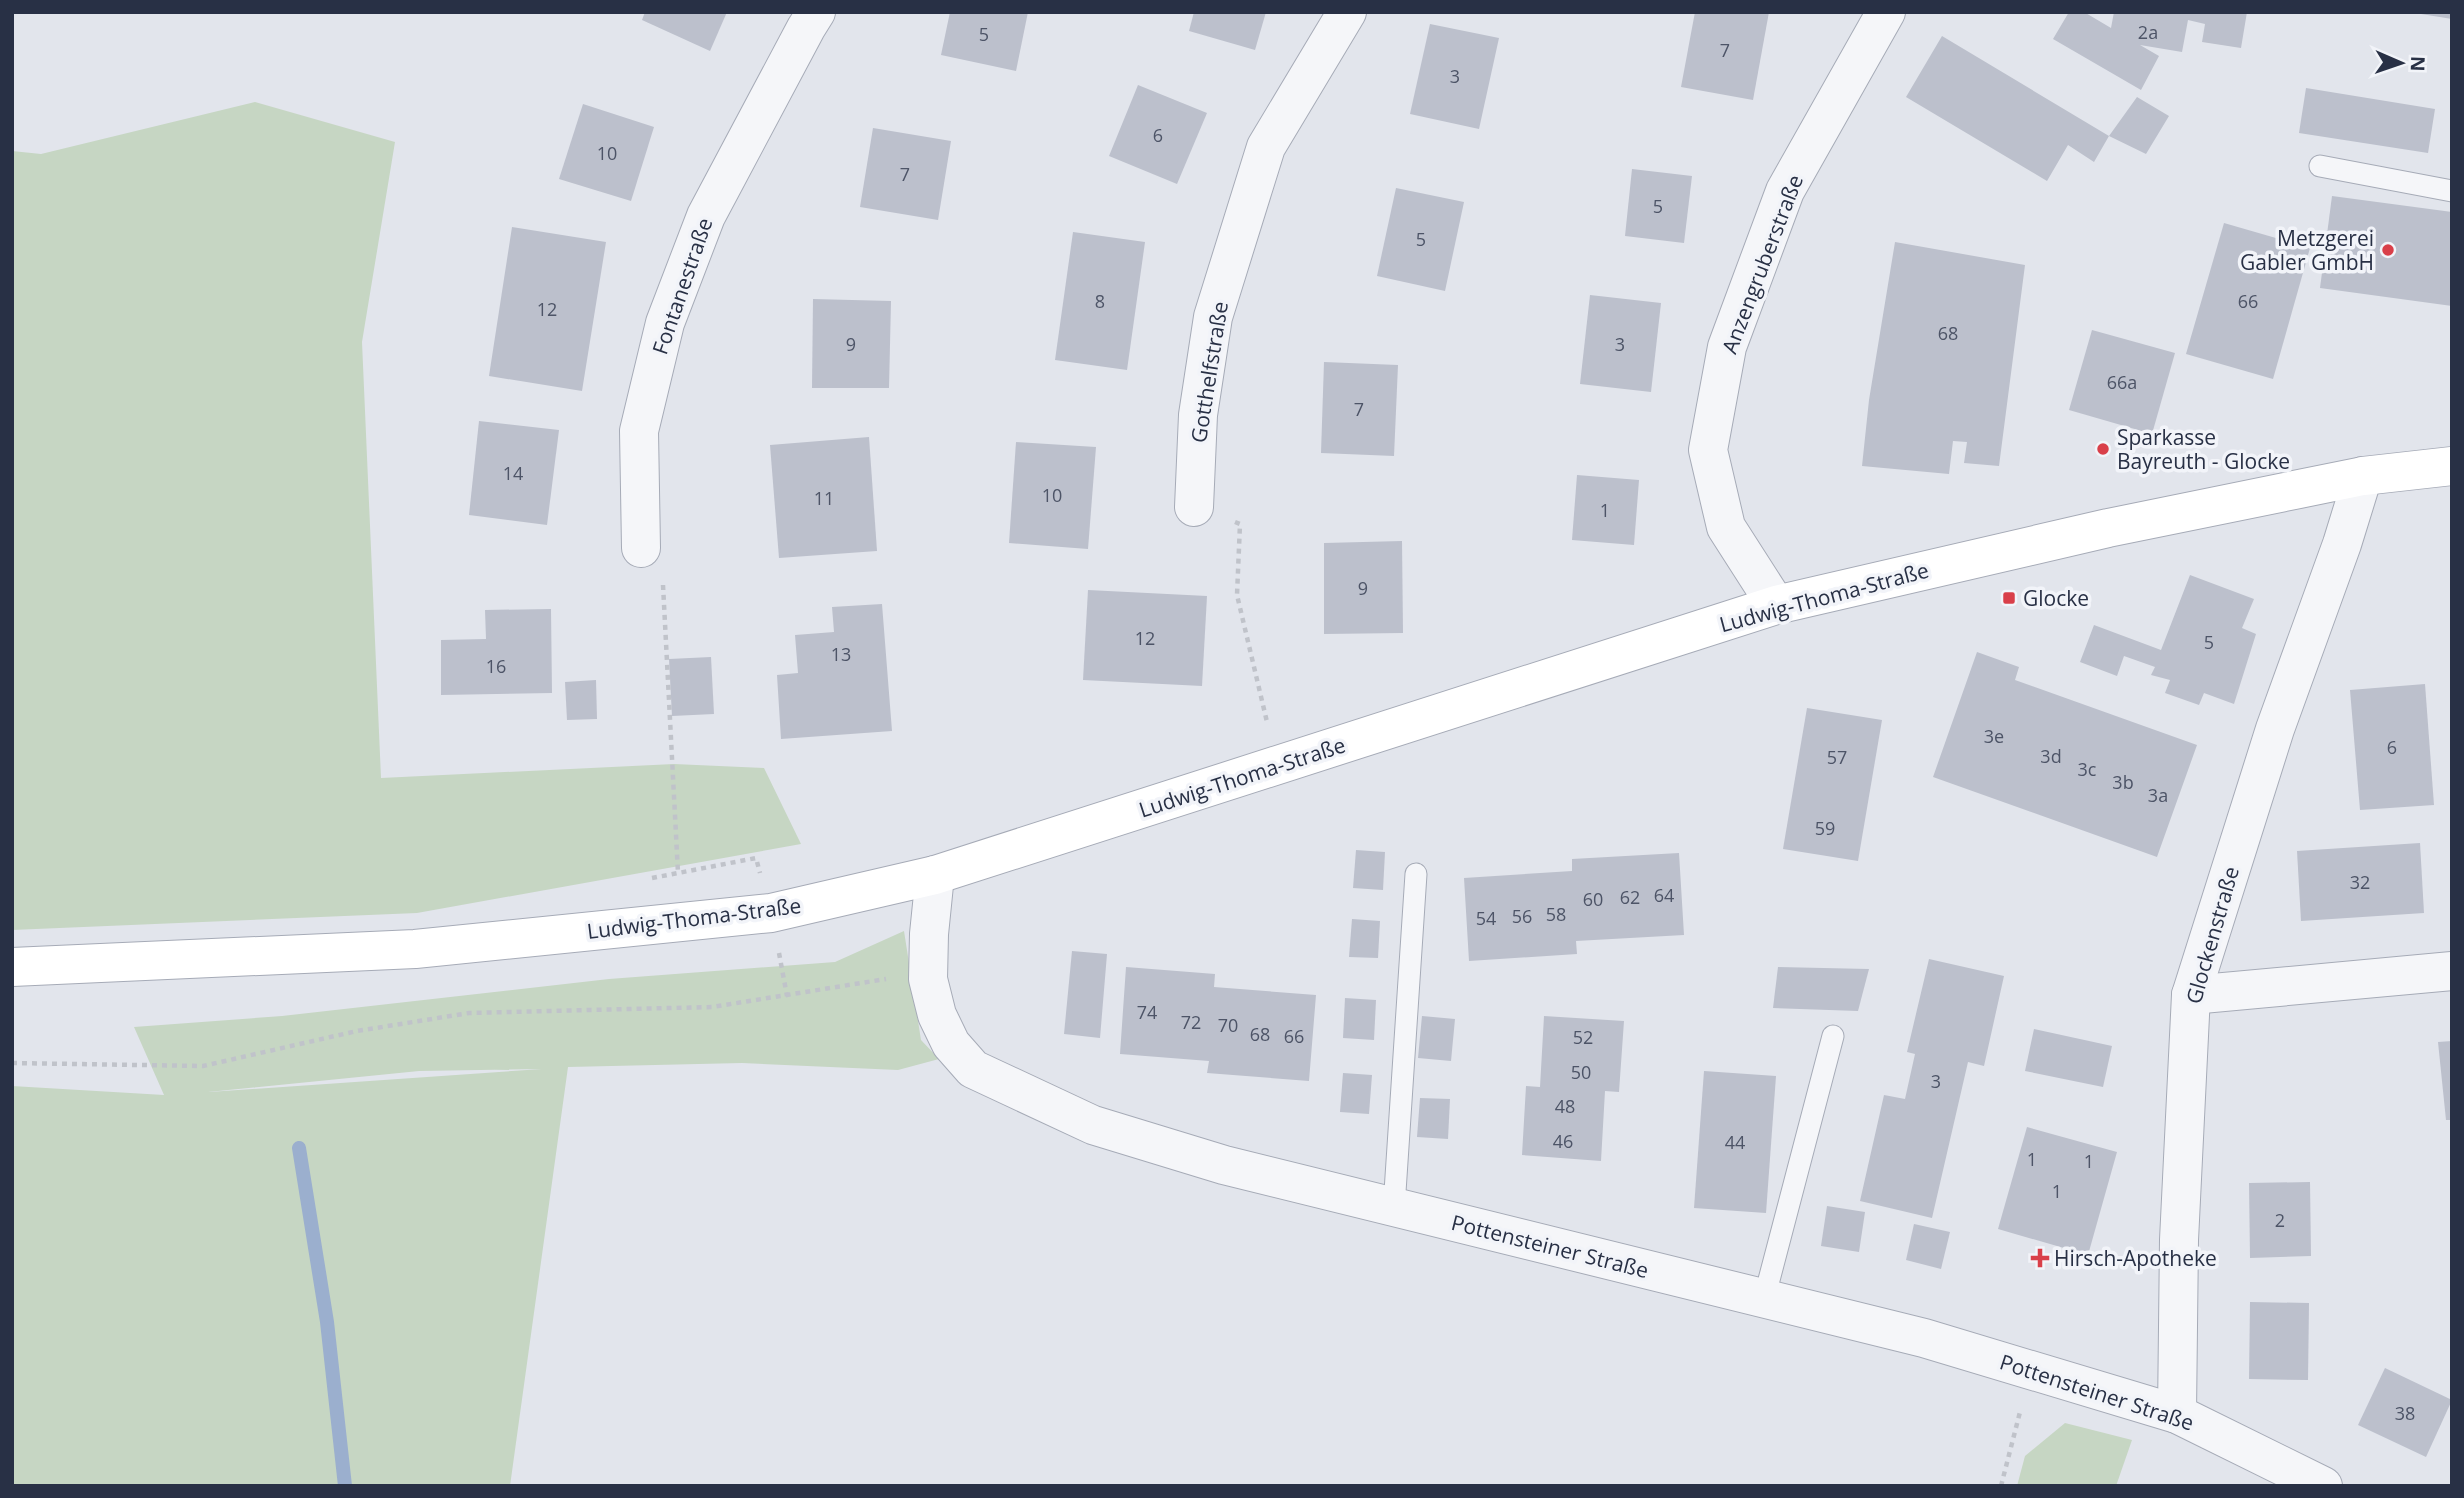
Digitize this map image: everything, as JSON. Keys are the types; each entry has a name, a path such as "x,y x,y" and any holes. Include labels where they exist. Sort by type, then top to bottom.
{"street":[{"name":"Fontanestraße","path":"641,548 639,431 665,323 706,216 817,12"},
{"name":"Gotthelfstraße","path":"1194,507 1198,415 1213,317 1266,147 1347,12"},
{"name":"Anzengruberstraße","path":"1776,605 1726,527 1708,450 1724,360 1785,191 1886,12"},
{"path":"2438,468 2452,443"},
{"name":"Ludwig-Thoma-Straße","path":"12,967 415,949 771,913 935,874 1277,767 1776,605 2108,528 2363,476 2438,468"},
{"name":"Glockenstraße","path":"2177,1414 2179,1240 2191,995 2275,729 2342,544 2363,476"},
{"name":"Pottensteiner Straße","path":"935,874 928,979 937,1015 951,1044 973,1069 1093,1125 1224,1165 1924,1338 2177,1414 2323,1486"},
{"path":"2191,995 2452,971"}],"lane":[{"path":"2320,166 2452,191"},
{"path":"1394,1207 1416,874"},
{"path":"1764,1299 1833,1036"}],"path":[{"path":"1194,507 1240,524 1237,595 1277,767"},
{"path":"641,548 662,583 678,873"},
{"path":"12,1063 203,1066 357,1031 470,1013 712,1007 887,979 928,979"},
{"path":"2001,1486 2031,1370"}],"green space":[{"path":"255,102 395,142 362,342 381,778 674,764 764,768 801,844 417,913 12,930 12,151 41,154"},
{"path":"904,931 921,1040 939,1059 898,1070 742,1063 568,1067 510,1486 12,1486 12,1086 164,1095 134,1027 282,1016 609,979 835,962","holes":["542,1069 208,1092 419,1071"]},
{"path":"2065,1423 2132,1440 2116,1486 2017,1486 2025,1456"}],"building":[{"path":"645,12 727,12 710,51 642,20"},
{"path":"950,12 1028,12 1016,71 941,55"},
{"path":"1194,12 1266,12 1255,50 1189,31"},
{"path":"1695,12 1769,12 1753,100 1681,87"},
{"path":"2069,12 2084,12 2111,28 2114,12 2247,12 2241,48 2202,42 2205,24 2188,20 2182,52 2140,45 2159,56 2141,90 2053,39"},
{"path":"2452,12 2452,19 2421,14"},
{"path":"1430,24 1499,38 1479,129 1410,114"},
{"path":"1942,36 2109,136 2094,162 2068,145 2047,181 1906,97"},
{"path":"1138,85 1207,113 1177,184 1109,156"},
{"path":"2306,88 2435,109 2428,153 2299,133"},
{"path":"2137,97 2169,116 2146,154 2109,136"},
{"path":"583,104 654,127 631,201 559,179"},
{"path":"873,128 951,141 938,220 860,207"},
{"path":"1632,169 1692,176 1684,243 1625,236"},
{"path":"1396,188 1464,202 1445,291 1377,276"},
{"name":"Metzgerei Gabler GmbH","path":"2332,196 2452,212 2452,306 2320,288"},
{"path":"2224,223 2310,248 2273,379 2186,354"},
{"path":"512,227 606,242 582,391 489,376"},
{"path":"1073,232 1145,242 1127,370 1055,360"},
{"path":"1895,242 2025,265 1999,466 1964,463 1967,442 1953,441 1949,474 1862,466 1869,400"},
{"path":"1590,295 1661,303 1651,392 1580,384"},
{"path":"813,299 891,301 889,388 812,388"},
{"path":"2092,330 2175,353 2152,434 2069,410"},
{"path":"1324,362 1398,365 1394,456 1321,453"},
{"path":"479,421 559,430 547,525 469,515"},
{"path":"869,437 877,551 779,558 770,445"},
{"path":"1016,442 1096,447 1088,549 1009,543"},
{"path":"1577,475 1639,480 1634,545 1572,540"},
{"path":"1402,541 1403,633 1324,634 1324,543"},
{"path":"2190,575 2254,599 2242,628 2256,634 2234,704 2204,693 2199,705 2165,693 2170,680 2151,675 2155,667 2124,656 2117,676 2080,662 2094,625 2161,650"},
{"path":"1088,590 1207,596 1202,686 1083,680"},
{"path":"882,604 892,731 781,739 777,675 798,673 795,635 834,632 832,607"},
{"path":"551,609 552,693 441,695 441,640 486,639 485,610"},
{"path":"1977,652 2019,667 2015,680 2197,745 2157,857 1933,777"},
{"path":"711,657 714,714 672,716 669,659"},
{"path":"596,680 597,719 567,720 565,682"},
{"path":"2425,684 2434,805 2360,810 2350,690"},
{"path":"1807,708 1882,720 1858,861 1783,849"},
{"path":"2420,843 2424,913 2301,921 2297,851"},
{"path":"1356,850 1385,852 1383,890 1353,888"},
{"path":"1679,853 1684,935 1576,941 1577,954 1469,961 1464,878 1572,871 1572,859"},
{"path":"1352,919 1380,921 1378,958 1349,957"},
{"path":"1072,951 1107,954 1100,1038 1064,1034"},
{"path":"1929,959 2004,976 1984,1066 1968,1062 1932,1218 1860,1201 1884,1095 1905,1099 1915,1054 1907,1052"},
{"path":"1126,967 1215,974 1214,987 1316,995 1309,1081 1207,1073 1209,1061 1120,1054"},
{"path":"1778,967 1869,969 1858,1011 1773,1008"},
{"path":"1345,998 1376,1000 1374,1040 1343,1038"},
{"path":"1422,1016 1455,1019 1451,1061 1418,1058"},
{"path":"1544,1016 1624,1021 1619,1092 1605,1091 1601,1161 1522,1155 1526,1086 1540,1087"},
{"path":"2034,1029 2112,1046 2103,1087 2025,1071"},
{"path":"2452,1041 2452,1120 2446,1120 2438,1042"},
{"path":"1704,1071 1776,1076 1766,1213 1694,1208"},
{"path":"1343,1073 1372,1075 1369,1114 1340,1112"},
{"path":"1420,1098 1450,1099 1448,1139 1417,1137"},
{"path":"2027,1127 2117,1152 2088,1255 1998,1229"},
{"path":"2310,1182 2311,1256 2250,1258 2249,1183"},
{"path":"1827,1206 1865,1212 1859,1252 1821,1246"},
{"path":"1914,1224 1950,1232 1941,1269 1906,1260"},
{"path":"2250,1302 2309,1303 2308,1380 2249,1379"},
{"path":"2385,1368 2452,1400 2426,1457 2358,1425"}],"waterway":[{"path":"299,1148 327,1322 345,1486"}],"place":[{"name":"Metzgerei Gabler GmbH","path":"2388,250"},
{"name":"Sparkasse Bayreuth - Glocke","path":"2103,449"},
{"name":"Glocke","path":"2009,598"},
{"name":"Hirsch-Apotheke","path":"2040,1258"}]}
